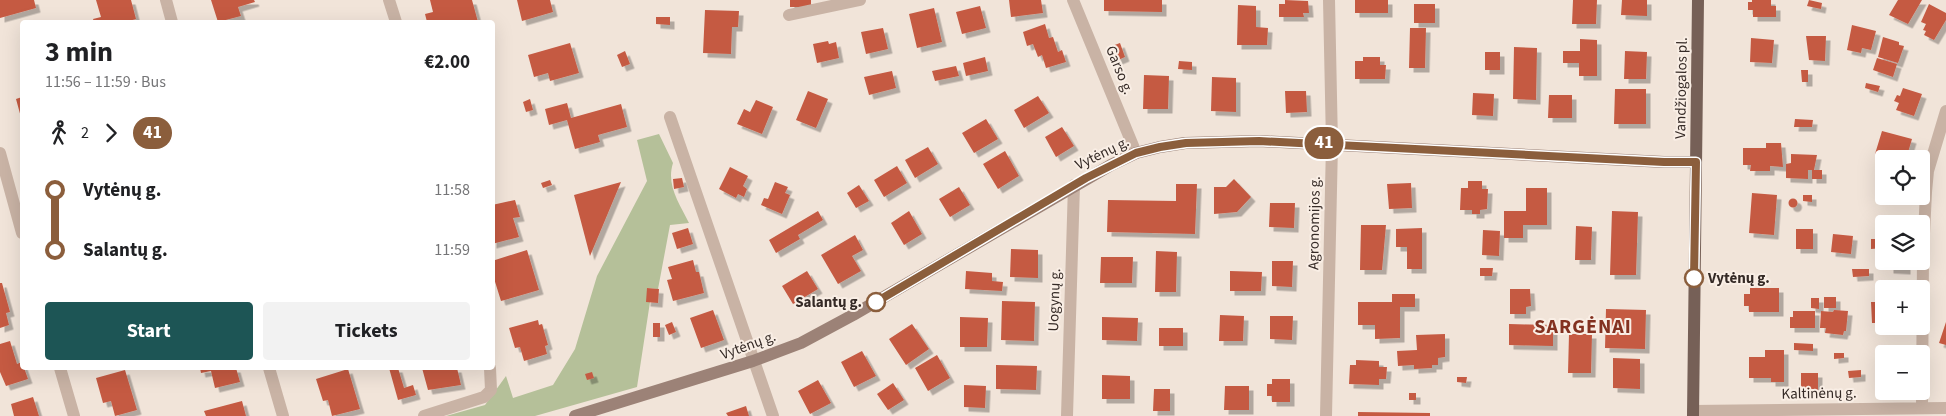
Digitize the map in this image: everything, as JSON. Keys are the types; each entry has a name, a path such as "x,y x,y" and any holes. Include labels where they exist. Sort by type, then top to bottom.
{"main road":[{"name":"Vandžiogalos pl.","path":"1693,413 1698,0"},
{"name":"Vytėnų g.","path":"575,416 753,361 801,343 853,316 1074,185 1136,153 1186,143 1259,141 1664,162 1696,162"}],"street":[{"path":"166,0 171,20"},
{"path":"389,0 395,20"},
{"path":"789,16 838,2 860,0"},
{"name":"Garso g.","path":"1073,0 1136,153"},
{"name":"Agronomijos g.","path":"1326,416 1332,144 1330,0"},
{"path":"1922,408 1923,254 1926,192 1928,172 1946,111"},
{"path":"670,117 773,416"},
{"path":"0,153 20,226"},
{"name":"Uogynų g.","path":"1067,416 1074,185"},
{"path":"61,370 74,416"},
{"path":"270,370 283,416"},
{"path":"424,416 484,397 491,390 491,373"},
{"name":"Kaltinėnų g.","path":"1693,413 1946,408"}],"green space":[{"path":"659,134 673,163 671,171 672,186 689,223 670,225 658,289 647,288 650,302 637,387 535,416 446,416 485,405 506,376 513,398 553,385 575,349 597,276 647,181 637,140"}],"building":[{"path":"0,0 34,0 36,8 0,18"},
{"path":"96,0 131,0 136,19 93,19 101,17"},
{"path":"211,0 254,0 255,2 238,7 241,16 217,20"},
{"path":"430,0 472,0 477,20 426,20 425,14 433,12"},
{"path":"517,0 550,0 553,12 522,21"},
{"path":"790,0 811,0 811,7 790,7"},
{"path":"1009,0 1041,0 1043,13 1011,17"},
{"path":"1104,0 1162,0 1162,12 1104,11"},
{"path":"1285,0 1308,1 1309,13 1303,13 1304,17 1279,17 1279,4 1285,4"},
{"path":"1355,0 1388,0 1388,13 1355,13"},
{"path":"1573,0 1597,0 1596,24 1572,24"},
{"path":"1622,0 1647,0 1647,16 1621,15"},
{"path":"1752,0 1771,0 1771,6 1776,6 1776,17 1753,17 1753,10 1748,10 1748,2 1752,2"},
{"path":"1809,0 1822,3 1821,9 1807,6"},
{"path":"1898,0 1922,0 1908,24 1889,15"},
{"path":"1414,4 1435,4 1435,23 1414,23"},
{"path":"1929,4 1946,13 1946,20 1934,40 1924,35 1926,31 1923,30 1926,24 1921,22"},
{"path":"1238,5 1256,6 1256,27 1268,28 1267,45 1237,45"},
{"path":"980,6 986,28 962,34 956,12"},
{"path":"934,8 942,42 917,48 909,14"},
{"path":"705,10 739,11 738,27 732,27 731,54 703,53"},
{"path":"656,17 670,17 670,25 656,24"},
{"path":"1045,24 1049,38 1053,37 1058,52 1062,50 1066,62 1046,68 1042,55 1038,57 1033,44 1027,46 1023,32"},
{"path":"1852,25 1876,31 1871,50 1862,48 1861,53 1847,50"},
{"path":"883,28 888,49 866,54 861,32"},
{"path":"1410,28 1426,28 1425,68 1409,68"},
{"path":"1806,36 1826,36 1825,61 1809,60"},
{"path":"1883,37 1899,42 1899,45 1904,46 1898,63 1878,57"},
{"path":"1751,38 1774,40 1772,63 1750,62"},
{"path":"1580,39 1597,40 1597,76 1579,76 1579,63 1563,63 1563,51 1580,51"},
{"path":"828,41 829,44 836,42 839,58 817,63 813,44"},
{"path":"570,43 579,73 550,81 548,73 534,77 528,55"},
{"path":"1120,43 1125,57 1118,60 1112,46"},
{"path":"1514,47 1537,48 1536,100 1513,99"},
{"path":"625,51 630,64 622,67 617,55"},
{"path":"1625,51 1647,52 1646,79 1624,79"},
{"path":"1485,52 1500,52 1500,70 1485,70"},
{"path":"985,57 988,71 966,76 963,63"},
{"path":"1363,57 1380,57 1380,65 1386,65 1385,79 1355,79 1355,61 1363,61"},
{"path":"1877,58 1897,64 1893,77 1873,70"},
{"path":"1179,61 1192,62 1192,70 1178,69"},
{"path":"956,66 959,76 935,81 932,71"},
{"path":"1801,70 1808,70 1808,82 1802,82"},
{"path":"892,71 896,88 869,95 864,77"},
{"path":"1144,75 1169,76 1168,109 1143,109"},
{"path":"1212,77 1236,78 1236,112 1211,111"},
{"path":"1866,83 1880,86 1878,92 1865,88"},
{"path":"1903,88 1922,94 1914,116 1896,110 1899,103 1894,101 1897,95 1900,96"},
{"path":"1615,89 1646,89 1646,124 1614,124"},
{"path":"808,91 828,99 816,128 796,120"},
{"path":"1285,91 1306,91 1307,112 1286,113"},
{"path":"1473,93 1494,94 1493,116 1472,115"},
{"path":"1549,95 1572,95 1572,118 1548,118"},
{"path":"1038,96 1049,113 1024,128 1014,110"},
{"path":"20,98 20,114 16,99"},
{"path":"530,99 533,110 526,112 523,102"},
{"path":"756,100 773,107 762,134 737,124 744,109 750,112"},
{"path":"567,103 571,118 621,104 627,127 598,135 600,142 575,149 567,120 549,125 545,109"},
{"path":"986,119 998,139 974,153 962,133"},
{"path":"1795,119 1813,120 1812,127 1794,127"},
{"path":"1062,127 1074,146 1056,157 1045,137"},
{"path":"1882,131 1912,139 1909,150 1876,150"},
{"path":"1766,143 1781,143 1783,167 1770,166 1770,171 1750,171 1751,165 1743,165 1743,148 1766,148"},
{"path":"928,147 938,164 915,178 905,160"},
{"path":"1005,151 1019,176 998,189 983,164"},
{"path":"1791,154 1817,155 1814,170 1822,170 1822,179 1812,179 1812,170 1808,170 1808,179 1786,178 1786,164 1791,163"},
{"path":"897,166 907,183 884,197 874,180"},
{"path":"730,167 748,176 743,186 747,189 744,197 738,194 736,198 719,189"},
{"path":"682,178 684,187 674,189 673,179"},
{"path":"1234,179 1251,197 1237,212 1214,214 1214,187 1226,187"},
{"path":"550,180 552,185 543,188 541,183"},
{"path":"1468,181 1482,181 1482,189 1488,189 1487,209 1480,210 1480,214 1472,214 1472,210 1460,210 1461,188 1468,188"},
{"path":"621,182 590,256 574,195"},
{"path":"775,182 788,187 785,193 790,195 782,214 761,205 764,198 768,199"},
{"path":"1411,183 1412,208 1389,209 1387,184"},
{"path":"1176,184 1197,184 1195,234 1107,232 1108,200 1176,201"},
{"path":"859,185 869,201 856,208 847,193"},
{"path":"959,187 970,205 950,217 939,199"},
{"path":"1526,188 1547,188 1547,225 1523,225 1523,238 1504,238 1504,211 1526,211"},
{"path":"1752,193 1777,195 1774,235 1749,233"},
{"path":"1803,195 1812,195 1812,202 1803,201"},
{"path":"1793,199 1797,203 1793,207 1789,203"},
{"path":"515,200 520,217 513,218 519,237 495,243 495,204"},
{"path":"1270,203 1295,203 1294,228 1269,227"},
{"path":"818,211 823,220 798,235 800,239 776,253 769,240"},
{"path":"909,211 922,234 904,245 891,223"},
{"path":"1612,211 1638,212 1636,275 1610,275"},
{"path":"1361,225 1386,225 1382,270 1360,270"},
{"path":"1576,226 1592,227 1591,260 1575,260"},
{"path":"688,228 693,244 677,249 672,233"},
{"path":"1422,228 1422,269 1407,269 1407,247 1396,247 1396,229"},
{"path":"1796,229 1813,229 1813,249 1796,249"},
{"path":"1483,230 1500,231 1499,256 1482,255"},
{"path":"1833,234 1853,236 1851,254 1831,252"},
{"path":"855,235 863,250 852,256 861,271 838,284 821,255"},
{"path":"1871,239 1875,239 1875,249 1871,249"},
{"path":"1011,249 1038,250 1038,278 1010,277"},
{"path":"527,250 539,290 501,301 495,282 495,260"},
{"path":"1156,251 1177,252 1176,292 1155,292"},
{"path":"1101,257 1133,257 1132,283 1100,283"},
{"path":"693,260 696,272 699,272 704,293 673,301 667,280 672,279 668,267"},
{"path":"1272,261 1293,261 1292,287 1272,286"},
{"path":"1480,268 1493,268 1492,276 1480,276"},
{"path":"1852,269 1869,269 1869,276 1853,277"},
{"path":"807,271 818,289 793,304 782,286"},
{"path":"966,271 992,273 992,281 1003,282 1002,291 965,289"},
{"path":"1230,271 1262,272 1261,291 1230,291"},
{"path":"0,283 2,283 10,312 6,313 9,325 0,328"},
{"path":"647,288 659,289 658,303 646,302"},
{"path":"1750,288 1779,288 1779,312 1749,312 1749,306 1744,306 1744,294 1750,294"},
{"path":"1510,289 1530,289 1531,306 1526,307 1526,314 1510,314"},
{"path":"1392,294 1415,294 1415,307 1400,307 1400,338 1375,339 1375,325 1358,325 1358,302 1392,302"},
{"path":"1824,297 1836,297 1836,308 1824,308"},
{"path":"1811,298 1819,298 1819,309 1811,308"},
{"path":"1002,301 1035,302 1034,341 1001,340"},
{"path":"1871,302 1875,302 1875,323 1872,323"},
{"path":"1606,309 1646,310 1645,349 1605,348"},
{"path":"713,310 724,340 701,348 690,318"},
{"path":"1834,310 1848,311 1846,331 1844,331 1843,335 1825,333 1826,328 1820,328 1821,311 1833,312"},
{"path":"1793,311 1815,311 1815,328 1790,328 1790,317 1793,317"},
{"path":"1220,315 1244,316 1243,341 1219,341"},
{"path":"1270,316 1293,316 1292,340 1270,339"},
{"path":"960,317 988,318 987,347 960,347"},
{"path":"1102,317 1138,318 1137,341 1102,340"},
{"path":"538,320 539,325 542,324 548,345 545,346 547,354 524,361 520,347 515,348 509,328"},
{"path":"672,322 676,332 669,335 665,325"},
{"path":"1946,322 1946,345 1939,343"},
{"path":"653,323 660,323 660,337 653,337"},
{"path":"912,324 929,349 906,365 889,339"},
{"path":"1509,324 1553,325 1553,346 1509,345"},
{"path":"1159,328 1183,328 1183,346 1159,346"},
{"path":"1445,334 1445,357 1438,358 1438,365 1432,365 1432,368 1414,369 1414,365 1398,366 1397,351 1417,350 1416,335"},
{"path":"1569,334 1592,334 1591,373 1568,373"},
{"path":"10,341 17,364 20,363 20,370 25,370 28,379 6,386 0,372 0,344"},
{"path":"1794,343 1813,344 1813,351 1794,350"},
{"path":"1765,350 1784,350 1784,382 1771,382 1771,378 1749,378 1749,357 1765,357"},
{"path":"862,351 876,376 854,387 841,362"},
{"path":"1834,353 1844,353 1844,358 1834,359"},
{"path":"937,355 950,378 928,391 915,368"},
{"path":"1613,358 1640,359 1640,389 1613,388"},
{"path":"1356,360 1379,361 1379,367 1387,367 1386,379 1379,379 1379,385 1349,384 1350,365 1356,365"},
{"path":"996,365 1037,366 1036,390 996,389"},
{"path":"125,370 137,410 115,416 111,401 103,403 96,378"},
{"path":"200,370 237,370 240,382 215,388 211,371 201,373"},
{"path":"348,370 360,409 332,416 328,400 323,401 316,379"},
{"path":"390,370 399,370 404,388 413,385 416,395 398,400"},
{"path":"423,370 457,370 461,385 428,390"},
{"path":"1861,370 1861,377 1849,378 1848,371"},
{"path":"592,372 594,378 587,380 585,374"},
{"path":"1801,373 1818,373 1818,393 1801,393"},
{"path":"1102,375 1130,376 1130,399 1102,399"},
{"path":"1457,377 1467,377 1466,383 1457,382"},
{"path":"1272,379 1290,379 1290,402 1272,402 1272,396 1267,396 1267,384 1272,384"},
{"path":"818,380 831,403 810,414 798,391"},
{"path":"893,383 904,400 888,410 877,394"},
{"path":"964,385 986,386 985,408 964,407"},
{"path":"1225,386 1249,386 1249,410 1224,410"},
{"path":"1154,389 1170,389 1170,411 1153,411"},
{"path":"1409,393 1416,393 1416,400 1409,400"},
{"path":"33,397 39,416 14,416 11,404"},
{"path":"242,401 246,416 206,416 204,411"},
{"path":"746,406 749,416 728,416 726,413"},
{"path":"1358,412 1430,413 1430,416 1358,416"}],"bus line":[{"name":"41","path":"876,302 1074,185 1136,153 1186,143 1240,141 1696,162 1694,278"}],"place":[{"name":"Vytėnų g.","path":"1694,278"},
{"name":"Salantų g.","path":"876,302"}],"district":[{"name":"SARGĖNAI","path":"1583,326"}]}
